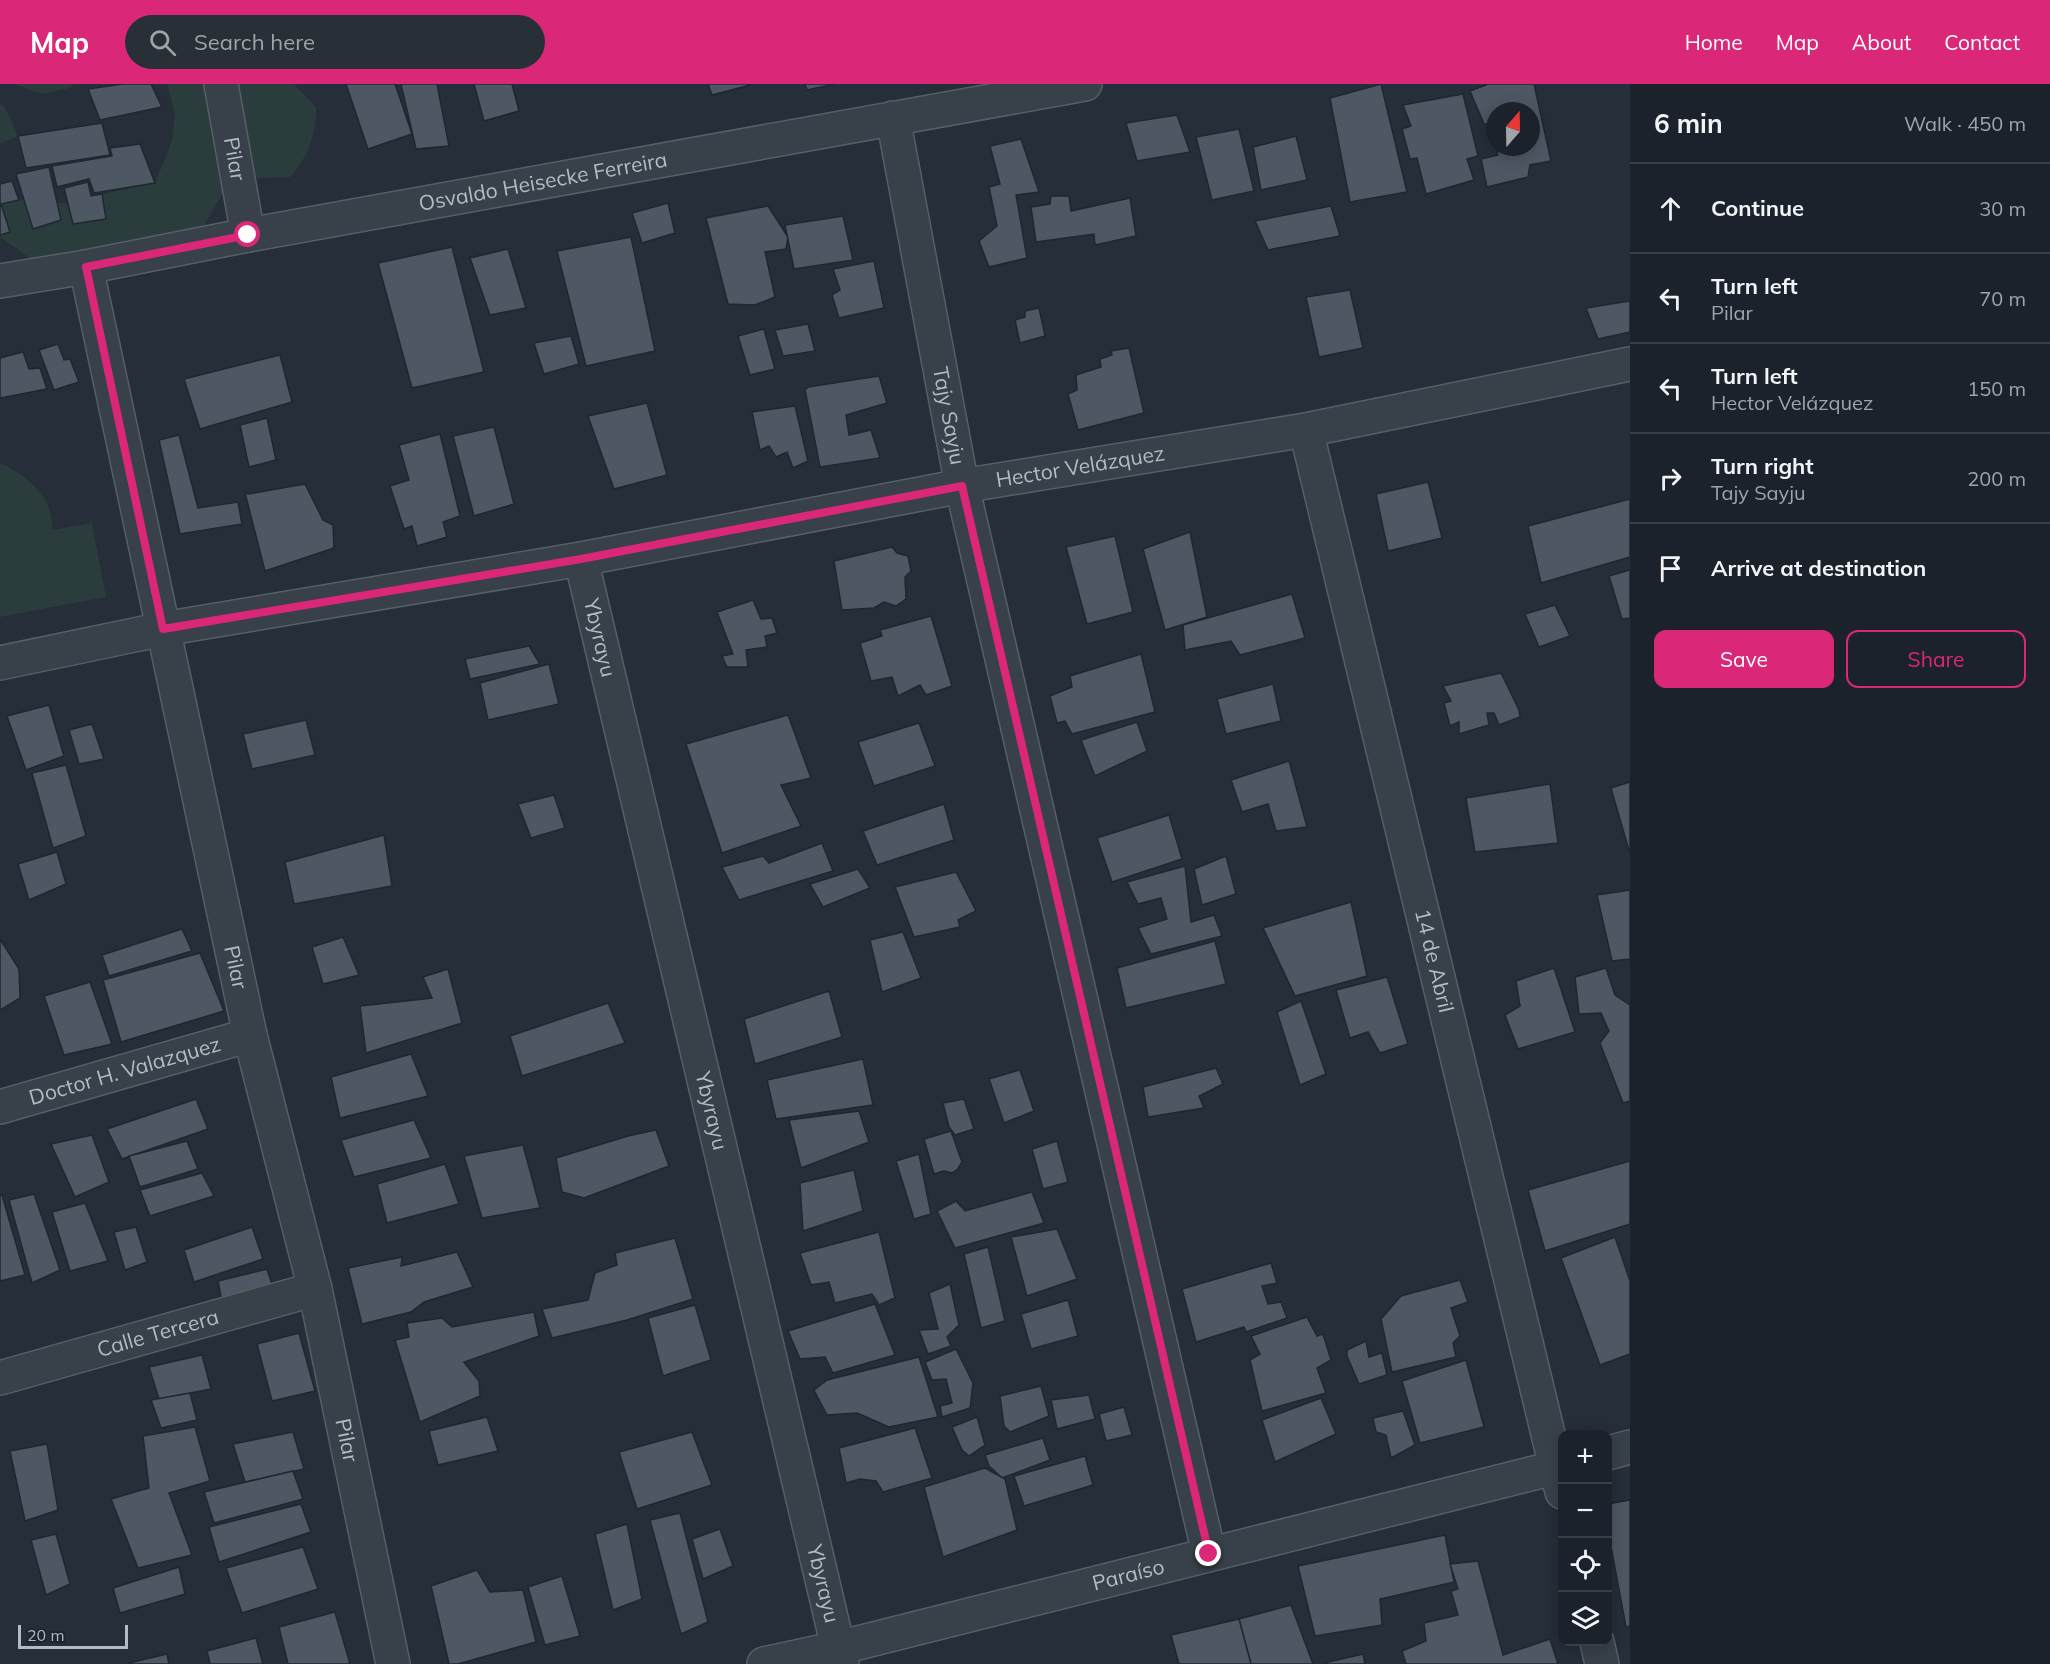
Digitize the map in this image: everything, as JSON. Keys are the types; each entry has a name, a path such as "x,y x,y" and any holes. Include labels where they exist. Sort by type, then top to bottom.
{"street":[{"name":"Pilar","path":"221,84 248,235"},
{"name":"Osvaldo Heisecke Ferreira","path":"0,281 1085,84"},
{"name":"Tajy Sayju","path":"893,118 962,486 1209,1554"},
{"name":"Pilar","path":"86,267 250,1035 315,1289 393,1664"},
{"name":"Hector Velázquez","path":"0,663 163,629 581,559 962,486 1306,430 1630,364"},
{"name":"14 de Abril","path":"1306,430 1558,1463"},
{"name":"Ybyrayu","path":"581,559 840,1656"},
{"name":"Doctor H. Valazquez","path":"0,1107 250,1035"},
{"name":"Calle Tercera","path":"0,1378 315,1289"},
{"path":"1612,1452 1630,1447"},
{"name":"Paraíso","path":"764,1664 840,1656 1209,1554 1558,1476"},
{"path":"1598,1646 1602,1664"}],"shaded area":[{"path":"14,84 74,84 70,88 42,94"},
{"path":"167,84 294,84 316,107 313,136 302,162 290,177 230,181 205,224 193,237 32,260 0,237 0,193 19,200 42,200 73,205 102,194 155,183 172,141 175,113"},
{"path":"0,104 5,107 18,136 0,144"},
{"path":"0,463 29,481 44,498 52,519 52,530 92,523 106,597 0,617"}],"building":[{"path":"123,84 151,84 162,107 100,120 88,89"},
{"path":"346,84 395,84 412,134 368,149"},
{"path":"401,84 437,84 449,146 416,149"},
{"path":"474,84 512,84 519,111 484,121"},
{"path":"708,84 754,84 712,95"},
{"path":"805,84 835,84 807,90"},
{"path":"1381,84 1407,192 1350,202 1330,98"},
{"path":"1534,84 1538,102 1486,102 1486,124 1484,124 1470,91 1486,85"},
{"path":"1463,94 1478,156 1467,159 1474,180 1426,194 1417,158 1410,159 1402,129 1411,126 1403,105"},
{"path":"1540,111 1551,161 1530,165 1528,177 1487,187 1481,159 1494,156 1540,156"},
{"path":"1177,115 1190,152 1137,161 1126,123"},
{"path":"102,123 110,155 26,168 18,136"},
{"path":"1239,129 1254,191 1212,200 1196,137"},
{"path":"1296,136 1307,180 1261,190 1253,147"},
{"path":"1021,139 1039,192 1016,195 1027,258 989,267 979,241 997,226 989,187 1000,184 990,146"},
{"path":"140,144 155,183 94,193 89,179 57,187 52,166 112,156 110,148"},
{"path":"49,167 61,220 33,229 16,174"},
{"path":"12,181 19,200 1,204 10,232 0,235 0,184"},
{"path":"88,182 91,196 102,194 106,219 73,224 64,188"},
{"path":"1051,196 1069,196 1071,211 1130,198 1136,236 1095,245 1094,234 1036,242 1031,207 1050,204"},
{"path":"668,203 675,233 642,243 632,213"},
{"path":"768,206 788,237 786,249 765,252 775,297 755,305 728,304 706,218"},
{"path":"1331,206 1340,236 1268,250 1255,221"},
{"path":"843,216 853,260 794,269 785,225"},
{"path":"631,237 655,351 586,366 557,251"},
{"path":"452,247 484,372 412,388 378,263"},
{"path":"508,249 526,308 490,315 470,258"},
{"path":"874,261 884,308 839,318 832,295 840,290 833,269"},
{"path":"1350,290 1363,348 1319,357 1306,297"},
{"path":"1630,301 1630,332 1598,339 1586,308"},
{"path":"1039,308 1045,336 1020,343 1015,320 1025,317 1025,311"},
{"path":"808,324 815,351 783,356 775,330"},
{"path":"764,329 775,369 750,375 738,336"},
{"path":"571,336 579,364 544,374 534,343"},
{"path":"58,344 64,360 70,359 79,382 54,390 39,350"},
{"path":"1129,348 1144,413 1078,430 1068,394 1077,390 1076,375 1101,367 1100,359 1112,355 1111,351"},
{"path":"23,352 29,369 40,368 47,389 0,398 0,358"},
{"path":"280,355 292,402 200,429 184,379"},
{"path":"879,376 887,403 846,415 849,435 871,430 880,458 820,467 805,390 808,387"},
{"path":"647,403 667,475 614,489 588,416"},
{"path":"795,406 808,461 793,468 787,452 776,457 769,446 760,450 752,412"},
{"path":"267,418 276,460 249,467 240,425"},
{"path":"494,427 514,504 474,516 453,436"},
{"path":"440,434 460,516 443,522 447,537 417,546 412,526 404,529 390,486 409,480 399,445"},
{"path":"179,435 198,508 238,502 242,524 180,534 159,440"},
{"path":"1428,482 1442,538 1388,551 1376,494"},
{"path":"305,484 323,520 333,525 334,548 265,571 245,493"},
{"path":"1630,499 1630,557 1541,583 1528,526"},
{"path":"1190,532 1207,617 1165,630 1143,549"},
{"path":"1115,536 1133,612 1087,624 1066,547"},
{"path":"892,547 897,553 908,556 911,571 905,577 906,599 896,606 884,602 874,608 842,610 834,561"},
{"path":"1630,570 1630,618 1622,619 1609,576"},
{"path":"1292,594 1305,638 1240,655 1231,641 1185,650 1183,625"},
{"path":"753,600 761,619 772,618 777,633 765,636 767,647 746,650 748,667 727,667 722,656 733,654 717,612"},
{"path":"1555,605 1570,636 1539,647 1525,614"},
{"path":"931,616 952,686 926,695 920,685 898,696 892,677 871,681 860,643 882,636 880,630"},
{"path":"529,646 540,664 470,679 465,659"},
{"path":"1141,654 1155,712 1072,734 1065,721 1057,723 1050,696 1072,687 1070,676"},
{"path":"549,664 559,704 488,720 480,683"},
{"path":"1501,673 1519,710 1520,717 1499,725 1494,713 1487,713 1489,725 1459,734 1459,722 1450,726 1444,703 1451,701 1443,686"},
{"path":"1273,684 1281,721 1226,734 1217,699"},
{"path":"49,705 64,756 26,770 7,716"},
{"path":"788,715 811,778 781,785 801,826 722,853 686,744"},
{"path":"306,720 315,755 252,769 243,734"},
{"path":"1137,722 1147,751 1095,776 1081,740"},
{"path":"919,723 935,766 874,786 858,742"},
{"path":"92,724 104,759 79,764 69,730"},
{"path":"1289,761 1307,827 1276,831 1268,804 1242,812 1231,780"},
{"path":"66,765 86,836 53,848 32,773"},
{"path":"1630,782 1630,854 1611,788"},
{"path":"1550,784 1558,843 1475,852 1466,798"},
{"path":"554,795 565,828 531,838 518,804"},
{"path":"944,804 954,840 877,865 863,831"},
{"path":"1169,815 1182,859 1112,882 1097,838"},
{"path":"384,835 392,886 294,904 285,862"},
{"path":"822,843 833,871 739,900 722,867 763,856 769,863"},
{"path":"57,852 66,884 29,900 18,864"},
{"path":"1226,856 1236,894 1202,905 1194,869"},
{"path":"1185,866 1191,922 1214,915 1222,936 1151,954 1138,928 1167,919 1161,898 1138,904 1127,882"},
{"path":"858,869 870,888 823,907 810,884"},
{"path":"956,872 976,911 958,920 960,927 914,937 895,887"},
{"path":"1630,890 1630,959 1612,961 1597,895"},
{"path":"1351,902 1367,976 1295,996 1263,928"},
{"path":"182,929 192,951 109,976 102,955"},
{"path":"903,932 921,978 882,992 870,940"},
{"path":"343,937 359,975 323,984 312,947"},
{"path":"0,939 19,969 20,998 0,1010"},
{"path":"1215,941 1226,984 1126,1008 1117,968"},
{"path":"200,953 224,1011 121,1042 103,980"},
{"path":"1554,968 1575,1032 1518,1049 1505,1015 1520,1006 1516,981"},
{"path":"1606,968 1615,995 1630,1005 1630,1101 1623,1103 1600,1043 1609,1031 1601,1013 1579,1014 1575,977"},
{"path":"448,969 462,1023 366,1053 360,1006 432,998 423,977"},
{"path":"1387,977 1408,1044 1380,1053 1368,1032 1350,1038 1336,990"},
{"path":"90,982 112,1044 64,1055 44,996"},
{"path":"829,991 842,1037 755,1064 744,1019"},
{"path":"1301,1001 1326,1074 1300,1085 1277,1012"},
{"path":"608,1003 625,1043 522,1076 510,1036"},
{"path":"411,1054 428,1096 340,1118 331,1077"},
{"path":"863,1059 873,1105 776,1119 767,1080"},
{"path":"1216,1068 1223,1084 1199,1096 1204,1108 1148,1117 1143,1087"},
{"path":"1020,1070 1034,1111 1004,1123 989,1079"},
{"path":"196,1099 208,1129 122,1159 107,1129"},
{"path":"964,1099 974,1129 955,1135 949,1127 943,1103"},
{"path":"859,1111 869,1142 801,1168 789,1120"},
{"path":"414,1120 431,1158 354,1177 341,1140"},
{"path":"656,1130 669,1166 584,1198 562,1192 556,1158"},
{"path":"951,1131 962,1162 952,1173 944,1171 934,1174 924,1139"},
{"path":"92,1135 109,1182 75,1197 51,1144"},
{"path":"187,1141 198,1169 140,1187 129,1156"},
{"path":"1057,1141 1068,1182 1043,1189 1032,1149"},
{"path":"523,1145 540,1208 482,1218 464,1156"},
{"path":"919,1154 931,1214 914,1219 896,1161"},
{"path":"1630,1161 1630,1224 1545,1251 1528,1190"},
{"path":"445,1164 459,1204 387,1223 377,1184"},
{"path":"854,1170 863,1211 803,1231 800,1183"},
{"path":"202,1173 214,1196 150,1216 140,1190"},
{"path":"1032,1192 1044,1223 955,1248 937,1211 956,1201 965,1211"},
{"path":"34,1194 60,1270 32,1283 9,1200"},
{"path":"0,1195 2,1195 25,1275 0,1281"},
{"path":"85,1203 108,1261 70,1271 52,1212"},
{"path":"136,1227 147,1262 125,1270 114,1232"},
{"path":"252,1227 263,1259 194,1282 184,1250"},
{"path":"1057,1229 1077,1279 1027,1296 1011,1237"},
{"path":"879,1232 895,1298 879,1305 872,1294 835,1303 829,1282 811,1285 800,1253"},
{"path":"1615,1237 1630,1281 1630,1354 1600,1365 1561,1258"},
{"path":"675,1238 693,1299 627,1320 552,1338 542,1309 588,1300 595,1273 617,1265 615,1253"},
{"path":"988,1247 1005,1321 981,1328 964,1254"},
{"path":"457,1252 473,1287 424,1302 411,1312 362,1324 348,1268 402,1257 401,1266"},
{"path":"1271,1263 1277,1283 1262,1286 1268,1304 1281,1302 1287,1318 1246,1332 1244,1327 1196,1342 1182,1289"},
{"path":"267,1269 275,1293 223,1308 218,1281"},
{"path":"1460,1280 1468,1302 1451,1308 1460,1336 1453,1343 1456,1357 1392,1372 1381,1319 1401,1296"},
{"path":"950,1284 959,1325 947,1337 951,1346 928,1354 919,1330 938,1329 929,1293"},
{"path":"1068,1300 1078,1336 1031,1349 1021,1314"},
{"path":"875,1304 895,1355 833,1373 825,1357 800,1359 788,1331"},
{"path":"695,1305 711,1360 663,1376 648,1318"},
{"path":"534,1312 539,1336 464,1362 479,1381 480,1396 420,1422 395,1340 409,1337 407,1323 442,1318 452,1327"},
{"path":"1307,1317 1317,1336 1323,1334 1331,1360 1317,1368 1326,1393 1262,1411 1250,1360 1260,1354 1251,1336"},
{"path":"299,1333 315,1391 272,1401 257,1344"},
{"path":"1366,1341 1369,1357 1382,1353 1387,1375 1359,1384 1347,1356 1347,1350"},
{"path":"956,1349 973,1383 970,1408 942,1417 940,1406 952,1403 946,1379 932,1380 925,1362"},
{"path":"202,1355 211,1389 159,1399 149,1367"},
{"path":"919,1357 938,1417 889,1427 857,1413 827,1415 814,1390 827,1380"},
{"path":"1466,1360 1484,1427 1420,1443 1402,1381"},
{"path":"1041,1386 1049,1416 1010,1432 1004,1426 1000,1396"},
{"path":"190,1393 197,1420 161,1428 151,1400"},
{"path":"1089,1395 1095,1419 1057,1429 1051,1400"},
{"path":"1321,1398 1336,1434 1275,1462 1262,1420"},
{"path":"1124,1407 1132,1435 1106,1441 1099,1414"},
{"path":"1403,1411 1415,1445 1391,1458 1386,1435 1376,1432 1373,1418"},
{"path":"487,1417 498,1451 438,1465 429,1431"},
{"path":"977,1417 985,1445 969,1456 962,1450 952,1427"},
{"path":"195,1427 210,1481 169,1493 192,1555 138,1568 111,1499 149,1488 143,1436"},
{"path":"915,1428 932,1478 883,1492 876,1481 860,1479 846,1483 839,1448"},
{"path":"293,1432 304,1469 245,1482 233,1444"},
{"path":"692,1432 712,1485 637,1509 619,1452"},
{"path":"1043,1438 1050,1460 1002,1478 989,1466 985,1455"},
{"path":"47,1444 58,1510 25,1521 10,1451"},
{"path":"1085,1456 1093,1485 1024,1506 1014,1476"},
{"path":"985,1468 1005,1479 1017,1530 943,1557 924,1487"},
{"path":"293,1471 303,1499 214,1523 204,1492"},
{"path":"1630,1500 1630,1626 1626,1627 1612,1552 1612,1503"},
{"path":"301,1504 311,1532 219,1562 209,1527"},
{"path":"680,1513 708,1622 681,1634 650,1520"},
{"path":"627,1524 642,1599 613,1610 595,1534"},
{"path":"720,1529 733,1566 703,1579 692,1539"},
{"path":"56,1534 70,1584 46,1595 31,1540"},
{"path":"1445,1535 1454,1582 1380,1599 1382,1625 1315,1636 1298,1566"},
{"path":"303,1547 318,1589 242,1613 226,1568"},
{"path":"1478,1561 1503,1655 1550,1639 1558,1664 1406,1664 1402,1651 1426,1641 1424,1623 1458,1615 1451,1591 1458,1589 1450,1564"},
{"path":"179,1567 185,1594 120,1613 113,1588"},
{"path":"477,1570 490,1592 523,1590 536,1642 458,1664 449,1664 431,1586"},
{"path":"562,1576 580,1636 545,1645 528,1587"},
{"path":"1291,1605 1313,1664 1251,1664 1239,1619"},
{"path":"335,1612 350,1664 288,1664 279,1627"},
{"path":"1239,1619 1251,1664 1179,1664 1171,1635"},
{"path":"256,1638 263,1664 210,1664 207,1651"},
{"path":"167,1654 169,1664 129,1663"},
{"path":"1363,1654 1365,1664 1324,1663"}],"route":[{"path":"248,235 86,267 163,629 581,559 962,486 1209,1554"}]}
